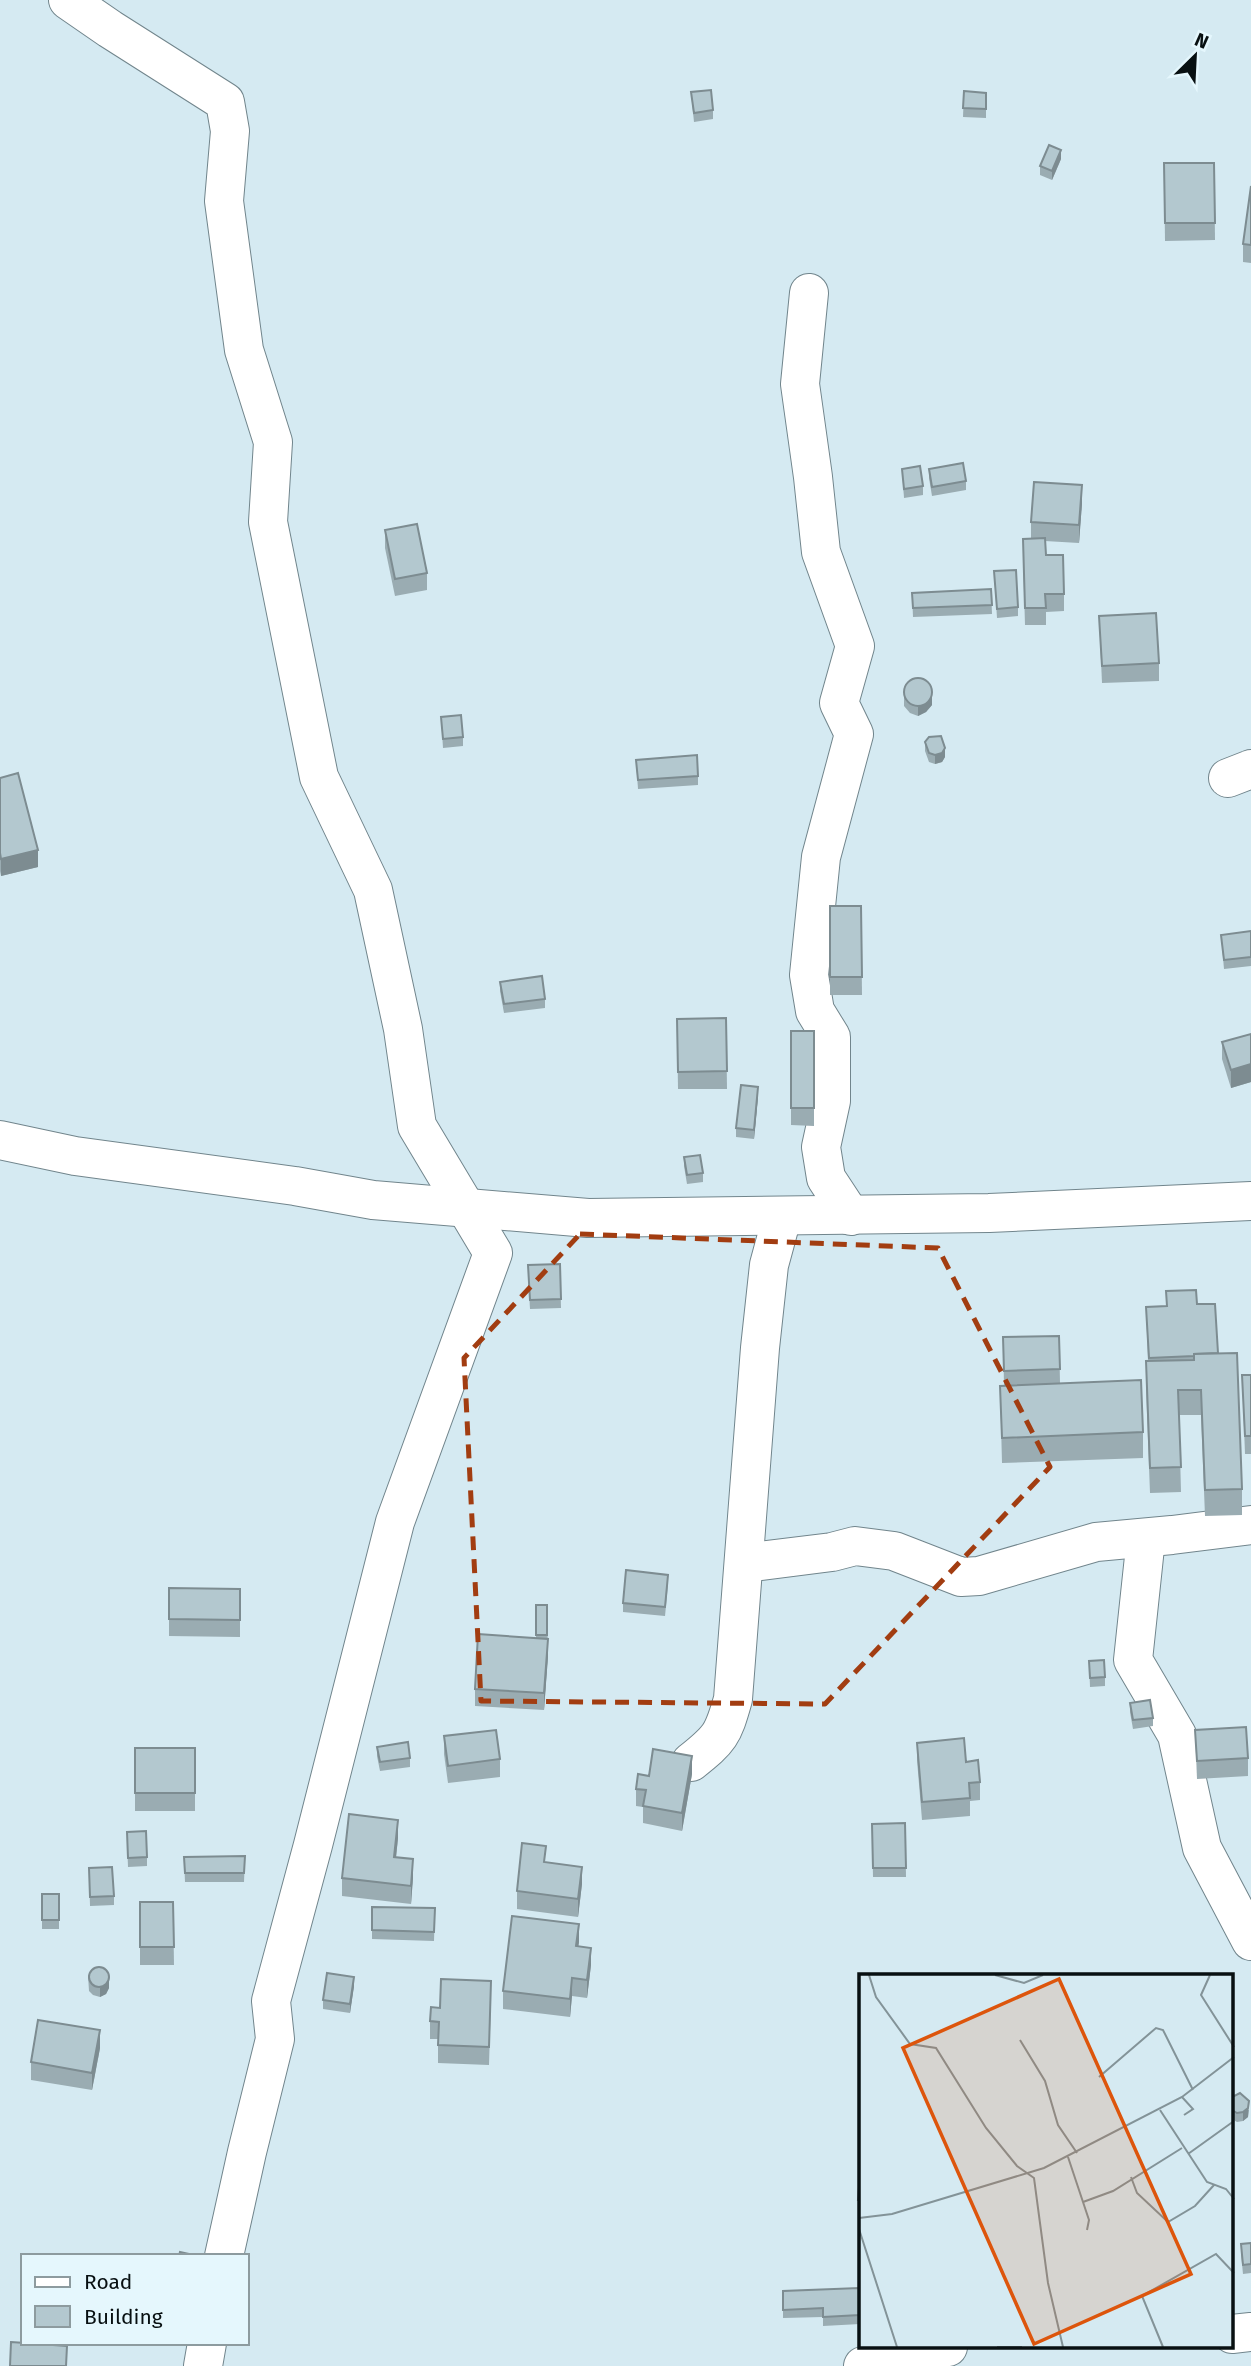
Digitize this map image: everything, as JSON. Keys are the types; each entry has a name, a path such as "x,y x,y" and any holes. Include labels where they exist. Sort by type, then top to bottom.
{"street":[{"path":"68,0 225,102 230,131 224,201 227,228 244,350 273,442 268,522 319,777 373,890 403,1029 417,1126 493,1254 395,1522 271,2001 275,2039 224,2254"},
{"path":"808,293 800,384 821,552 855,646 839,703 853,734 821,857 810,975 815,1011 831,1037 831,1101 821,1147 826,1178 851,1216"},
{"path":"0,1140 75,1156 295,1186 373,1200 587,1218 989,1213 1251,1201"},
{"path":"691,1762 716,1742 727,1721 733,1699 766,1293 769,1265 782,1217"},
{"path":"744,1563 831,1552 855,1546 894,1551 961,1577 979,1576 1096,1542 1251,1525"},
{"path":"1146,1538 1133,1660 1177,1735 1202,1848 1251,1941"},
{"path":"203,2366 207,2345"},
{"path":"863,2366 938,2348"}],"highlighted area":[{"path":"580,1234 938,1248 1050,1467 825,1704 481,1701 464,1358"}],"building":[{"path":"711,90 713,110 694,113 691,92"},
{"path":"964,91 986,93 986,109 963,108"},
{"path":"1049,145 1061,150 1052,171 1040,166"},
{"path":"1164,163 1214,163 1215,223 1165,223"},
{"path":"1251,186 1251,245 1243,244"},
{"path":"963,463 966,481 932,487 929,469"},
{"path":"920,466 923,486 904,489 902,469"},
{"path":"1034,482 1082,485 1079,525 1031,522"},
{"path":"417,524 427,573 395,579 385,530"},
{"path":"1045,538 1046,555 1063,555 1064,594 1045,594 1046,608 1025,608 1023,539"},
{"path":"1016,570 1018,607 997,609 994,571"},
{"path":"991,589 992,605 913,608 912,593"},
{"path":"1156,613 1159,663 1102,666 1099,616"},
{"path":"918,678 928,682 932,692 928,702 918,706 908,702 904,692 908,682"},
{"path":"461,715 463,737 443,739 441,717"},
{"path":"941,736 945,748 942,753 929,753 925,742 929,737"},
{"path":"697,755 698,776 638,780 636,760"},
{"path":"18,773 38,850 1,859 0,778"},
{"path":"830,906 861,906 862,977 830,977"},
{"path":"1251,931 1251,957 1224,960 1221,935"},
{"path":"542,976 545,999 504,1004 500,982"},
{"path":"726,1018 727,1071 678,1072 677,1019"},
{"path":"791,1031 814,1031 814,1108 791,1108"},
{"path":"1251,1034 1251,1064 1231,1070 1222,1042"},
{"path":"741,1085 758,1087 754,1130 736,1128"},
{"path":"700,1155 703,1173 687,1175 684,1157"},
{"path":"560,1264 561,1299 530,1300 528,1265"},
{"path":"1196,1290 1197,1304 1215,1304 1218,1353 1149,1358 1146,1307 1167,1306 1166,1291"},
{"path":"1059,1336 1060,1369 1004,1371 1003,1337"},
{"path":"1237,1353 1242,1489 1205,1490 1201,1390 1178,1390 1181,1467 1150,1468 1146,1361 1194,1360 1194,1354"},
{"path":"1242,1375 1251,1375 1251,1436 1245,1436"},
{"path":"1141,1380 1143,1432 1002,1438 1000,1386"},
{"path":"626,1570 668,1575 665,1607 623,1603"},
{"path":"169,1588 240,1589 240,1620 169,1619"},
{"path":"536,1605 547,1605 547,1635 536,1635"},
{"path":"478,1634 548,1639 544,1693 475,1689"},
{"path":"1104,1660 1105,1677 1090,1678 1089,1661"},
{"path":"1150,1700 1153,1718 1133,1720 1130,1703"},
{"path":"1246,1727 1248,1758 1197,1761 1195,1730"},
{"path":"496,1730 500,1759 448,1766 444,1736"},
{"path":"964,1738 966,1762 978,1760 980,1782 969,1783 970,1798 922,1802 917,1743"},
{"path":"408,1742 410,1758 380,1762 377,1747"},
{"path":"135,1748 195,1748 195,1793 135,1793"},
{"path":"653,1749 692,1756 682,1813 643,1806 646,1790 636,1789 638,1774 649,1776"},
{"path":"349,1814 398,1820 394,1857 413,1859 411,1886 342,1878"},
{"path":"905,1823 906,1868 873,1868 872,1824"},
{"path":"146,1831 147,1857 128,1858 127,1832"},
{"path":"522,1843 546,1846 544,1862 582,1867 578,1899 517,1891"},
{"path":"245,1856 244,1873 185,1873 184,1857"},
{"path":"112,1867 114,1896 90,1897 89,1868"},
{"path":"42,1894 59,1894 59,1920 42,1920"},
{"path":"140,1902 173,1902 174,1947 140,1947"},
{"path":"372,1907 435,1908 434,1932 372,1930"},
{"path":"512,1916 579,1924 576,1946 591,1948 587,1980 572,1978 570,1999 503,1991"},
{"path":"95,1967 103,1967 109,1977 103,1987 95,1987 89,1981 89,1973"},
{"path":"327,1973 354,1977 350,2004 323,2000"},
{"path":"441,1979 491,1981 489,2047 438,2045 439,2022 430,2021 431,2007 440,2008"},
{"path":"38,2020 100,2030 92,2073 31,2062"},
{"path":"1240,2093 1249,2101 1248,2108 1243,2112 1234,2111 1234,2096"},
{"path":"1251,2243 1251,2264 1243,2265 1241,2244"},
{"path":"859,2288 859,2315 823,2317 823,2308 783,2310 783,2291"},
{"path":"11,2342 21,2343 21,2345 67,2346 66,2366 10,2366"}]}
